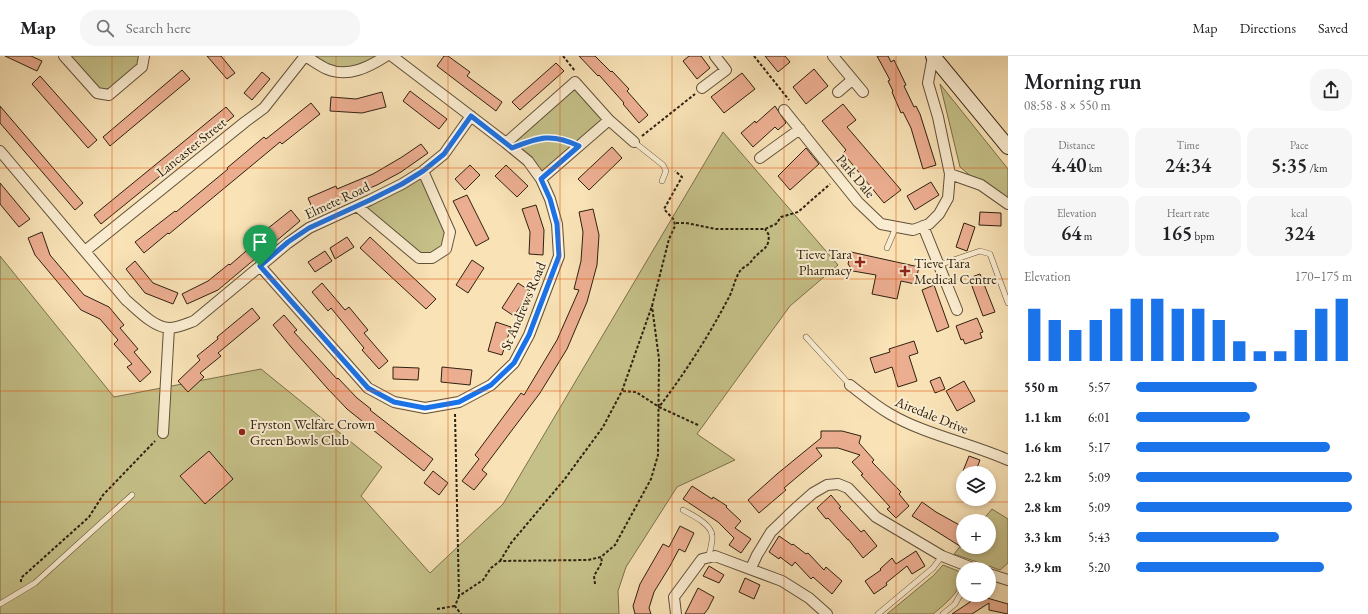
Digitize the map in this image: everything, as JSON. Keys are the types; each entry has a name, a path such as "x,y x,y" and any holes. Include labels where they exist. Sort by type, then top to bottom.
{"street":[{"path":"64,56 96,93 109,96 142,67 144,56"},
{"path":"305,56 327,69 341,72 358,71 374,64 386,56"},
{"name":"Lancaster Street","path":"84,251 264,108 305,56"},
{"name":"St Andrews Road","path":"260,266 368,388 394,402 425,408 459,402 491,385 514,363 529,335 559,256 557,224 550,199 541,179 528,161 392,56"},
{"path":"702,88 726,70 715,56"},
{"path":"833,56 863,92"},
{"path":"933,56 1008,147"},
{"name":"Park Dale","path":"784,110 858,202 881,224 912,230 929,224 939,214 948,198 950,174 938,117 928,83 933,56"},
{"path":"838,92 852,80"},
{"path":"509,145 575,82 609,120 634,142"},
{"name":"Elmete Road","path":"168,328 181,326 194,321 288,242 309,228 402,184 423,171 444,154 471,116"},
{"path":"541,179 609,120"},
{"path":"760,158 800,129"},
{"path":"0,151 126,300 151,320 168,328 163,433"},
{"path":"357,206 419,258 432,258 446,249 450,232 423,171"},
{"path":"950,174 981,185 1008,204"},
{"path":"923,226 957,310"},
{"name":"Airedale Drive","path":"850,385 890,414 922,429 1008,460"},
{"path":"751,568 771,532 812,492 827,485 838,484 848,488 876,517 942,556 956,562"},
{"path":"676,614 674,597 702,559 715,556 751,568 782,581 809,598 827,614"},
{"path":"996,576 1008,580"}],"lane":[{"path":"634,142 663,166 666,172 662,181"},
{"path":"887,248 896,228"},
{"path":"939,265 980,251 990,254 1008,303"},
{"path":"806,337 850,385"},
{"path":"0,604 35,583 132,495"},
{"path":"684,510 700,520 710,529 712,535 708,558"},
{"path":"878,614 933,568 942,556"},
{"path":"943,614 956,601"}],"path":[{"path":"563,56 580,78 575,82"},
{"path":"754,56 792,105 784,110"},
{"path":"634,142 702,88"},
{"path":"509,145 532,139 548,137 568,140 579,146"},
{"path":"671,168 682,177 664,208 676,223"},
{"path":"676,223 686,223 716,229 765,229 776,224 781,217 798,212 838,177"},
{"path":"459,596 483,580 491,568 500,561 511,543 564,480 603,427 622,391 652,306 665,252 676,223"},
{"path":"659,407 680,381 710,331 734,288 737,276 741,269 750,263 765,249 769,243 770,235 765,229"},
{"path":"500,561 588,560 601,557 615,545 650,479 658,455 659,359 652,306"},
{"path":"622,391 636,392 659,407 698,425"},
{"path":"454,606 459,596 455,403"},
{"path":"21,591 21,578 89,517 103,495 163,433"},
{"path":"595,584 594,576 602,562 601,557"},
{"path":"436,609 454,606"},
{"path":"454,606 461,614"}],"shaded area":[{"path":"64,56 144,56 142,67 109,95 97,93"},
{"path":"305,56 386,56 341,72"},
{"path":"575,82 609,120 541,179 506,143"},
{"path":"940,84 1008,169 1008,204 981,185 960,167"},
{"path":"723,132 838,265 790,306 697,434 735,460 677,487 626,567 618,591 619,614 0,614 0,256 114,397 261,369 382,467 361,496 430,573 503,504"},
{"path":"423,171 450,232 446,249 419,258 357,206"},
{"path":"992,509 1008,519 1008,563 1000,570 996,569 996,562 977,562 954,554 956,552 956,554 996,554 996,514 988,514"},
{"path":"943,565 956,570 956,592 943,606 933,614 887,614 933,576"}],"building":[{"path":"5,56 31,56 42,61 37,71"},
{"path":"207,56 221,56 235,73 227,79"},
{"path":"444,56 448,56 470,72 467,76 502,102 496,111 437,66"},
{"path":"579,56 595,56 629,89 627,91 648,115 639,123 623,104 624,103 599,75 598,76"},
{"path":"689,56 701,56 710,68 697,79 683,61"},
{"path":"765,56 785,56 790,62 778,72"},
{"path":"877,56 888,56 891,62 894,60 906,85 904,86 914,107 916,106 920,114 936,165 923,169 911,128 903,112 901,113 888,81 890,80"},
{"path":"556,63 564,71 520,110 512,102"},
{"path":"814,69 828,86 806,104 793,87"},
{"path":"182,70 190,79 110,146 103,137"},
{"path":"262,72 270,79 252,100 244,93"},
{"path":"742,73 755,89 724,113 711,97"},
{"path":"40,76 97,140 88,148 32,84"},
{"path":"410,91 447,119 439,129 403,101"},
{"path":"382,92 386,107 362,113 330,111 331,97 356,99"},
{"path":"311,103 320,114 282,144 280,142 144,253 135,242 175,211 176,212 264,137 266,139"},
{"path":"843,104 856,120 847,127 901,190 884,203 843,153 846,150 822,121"},
{"path":"0,106 83,203 75,210 0,123"},
{"path":"775,106 786,123 778,130 775,127 753,147 741,133 755,121 756,123"},
{"path":"226,107 234,116 101,224 94,215"},
{"path":"421,144 428,153 401,172 377,185 314,212 308,198 336,186 337,189 373,174"},
{"path":"612,147 622,158 589,190 578,179"},
{"path":"806,148 819,164 790,190 778,176"},
{"path":"470,165 480,175 465,190 455,179"},
{"path":"506,165 528,186 517,197 495,176"},
{"path":"931,182 939,195 915,210 907,196"},
{"path":"0,183 30,219 19,227 0,204"},
{"path":"467,195 489,239 476,246 453,201"},
{"path":"536,205 544,230 543,255 529,254 530,232 522,209"},
{"path":"593,209 599,235 597,265 587,302 567,349 540,393 482,470 487,474 474,490 462,481 479,459 475,455 521,393 524,395 557,340 579,290 574,289 581,261 583,232 579,212"},
{"path":"291,210 300,221 218,290 187,304 182,294 208,281 229,264 230,265 269,231 267,229"},
{"path":"980,212 1001,213 1001,226 979,225"},
{"path":"964,223 975,227 967,251 956,247"},
{"path":"42,232 50,255 84,295 109,307 124,325 120,328 138,349 134,352 151,372 140,382 127,367 132,364 114,344 118,340 100,319 81,310 35,255 28,238"},
{"path":"347,237 354,247 335,259 330,248"},
{"path":"370,237 436,299 426,309 360,248"},
{"path":"325,251 332,261 315,272 308,262"},
{"path":"851,252 919,267 915,284 901,281 897,299 872,294 876,275 853,271 848,264"},
{"path":"472,260 484,268 468,293 456,285"},
{"path":"135,261 153,283 178,293 173,304 145,293 126,269"},
{"path":"980,274 995,312 983,316 969,278"},
{"path":"322,283 345,310 349,307 368,330 364,333 388,361 379,369 362,350 364,348 331,308 328,311 312,292"},
{"path":"518,283 530,291 514,316 502,308"},
{"path":"934,285 949,327 937,332 922,290"},
{"path":"252,308 260,318 218,353 221,356 200,373 204,377 188,392 178,381 200,360 197,356"},
{"path":"284,315 297,330 294,332 337,379 338,378 357,398 371,409 370,410 433,459 424,471 347,409 327,388 273,325"},
{"path":"977,318 983,332 980,333 982,338 965,344 963,339 961,340 956,326"},
{"path":"496,322 511,327 502,355 488,351"},
{"path":"914,341 918,353 909,356 917,381 898,387 892,367 875,373 870,358 890,352 889,349"},
{"path":"393,367 419,368 418,380 393,379"},
{"path":"442,367 472,370 470,385 441,382"},
{"path":"940,377 945,389 935,393 930,381"},
{"path":"964,381 975,401 957,411 946,391"},
{"path":"821,431 842,431 861,436 859,443 874,460 872,462 901,492 899,494 909,506 896,518 887,509 890,507 861,475 863,474 852,462 860,455 838,448 816,448 822,456 784,488 786,490 759,513 748,500 821,438"},
{"path":"209,451 233,479 205,504 180,476"},
{"path":"969,456 980,460 978,466 965,466"},
{"path":"433,471 448,483 439,495 424,483"},
{"path":"692,486 712,499 713,497 727,506 726,507 741,521 735,528 751,539 741,553 729,545 734,538 718,522 683,499"},
{"path":"831,495 841,507 839,508 861,532 864,530 877,546 863,558 848,539 828,518 826,519 817,508"},
{"path":"922,502 956,523 956,544 912,516"},
{"path":"680,526 694,533 685,552 679,549 654,592 649,608 651,614 635,614 633,606 640,584 663,544 669,547"},
{"path":"779,536 806,554 808,553 824,570 826,567 842,581 832,594 813,577 811,579 795,562 792,566 780,557 779,559 769,552"},
{"path":"916,551 925,566 912,574 907,566 886,583 887,585 874,594 865,581 881,570 880,569 892,558 896,564"},
{"path":"709,566 724,575 719,583 703,576"},
{"path":"745,578 760,585 754,599 739,592"},
{"path":"698,588 714,597 708,609 704,614 685,614"},
{"path":"996,601 1008,604 1008,614 989,610 989,603 972,614 952,614 970,602 996,602"}],"place":[{"name":"Tieve Tara Pharmacy","path":"860,262"},
{"name":"Tieve Tara Medical Centre","path":"905,271"},
{"name":"Fryston Welfare Crown Green Bowls Club","path":"242,432"}],"route":[{"path":"471,116 512,148 532,139 548,137 568,140 579,146 541,179 550,199 557,224 559,256 529,335 514,363 491,385 459,402 425,408 394,402 368,388 260,266 288,242 309,228 402,184 423,171 444,154 471,116"}]}
